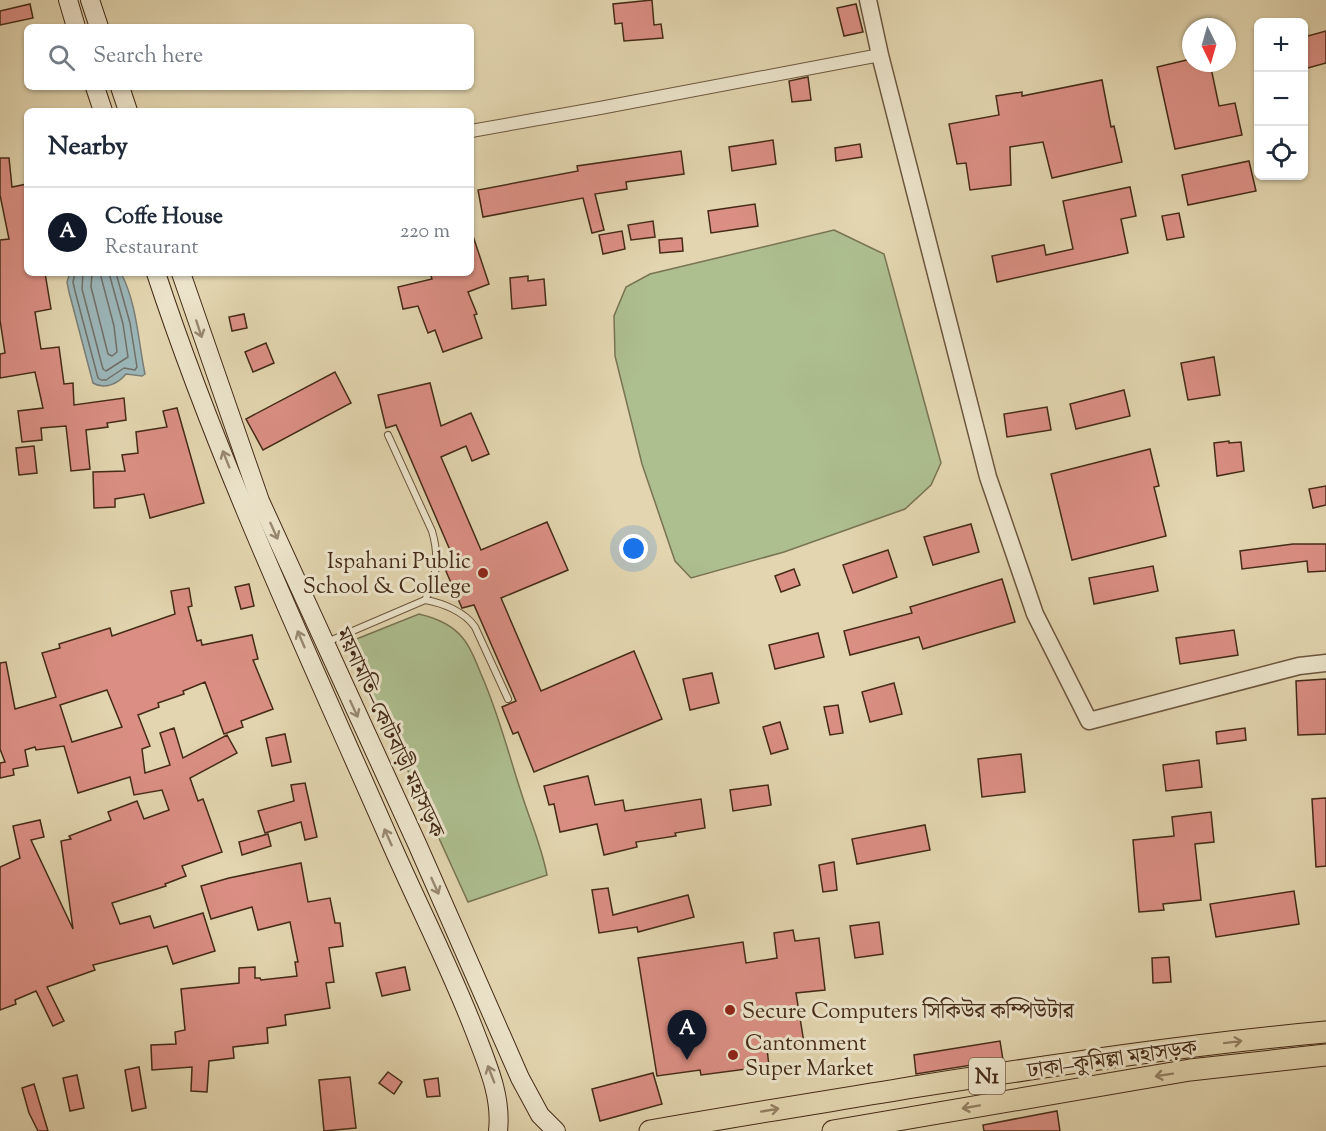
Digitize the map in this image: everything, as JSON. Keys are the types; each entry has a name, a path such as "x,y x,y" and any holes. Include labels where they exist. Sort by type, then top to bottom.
{"highway":[{"name":"ঢাকা–কুমিল্লা মহাসড়ক","path":"650,1131 777,1108 1062,1064 1326,1032"},
{"name":"ঢাকা–কুমিল্লা মহাসড়ক","path":"833,1131 1190,1070 1326,1055"},
{"path":"867,1131 901,1120"}],"main road":[{"path":"68,0 75,24"},
{"path":"90,0 98,24"},
{"path":"96,90 102,108"},
{"path":"121,90 127,108"},
{"name":"ময়নামতি–কোটবাড়ী মহাসড়ক","path":"157,276 181,348 253,505 324,643 520,1078 540,1115 556,1131"},
{"name":"ময়নামতি–কোটবাড়ী মহাসড়ক","path":"182,276 253,505 312,666 462,1000 495,1086 498,1131"}],"street":[{"path":"868,0 988,477 1035,614 1089,721 1299,666 1326,663"},
{"path":"474,130 880,55"}],"lane":[{"path":"388,435 428,522 437,548 435,579 425,600"},
{"path":"324,643 425,600 442,605 470,620 476,627 508,699"}],"green space":[{"path":"834,230 884,254 941,463 931,485 905,509 784,552 691,578 675,561 642,464 615,356 614,316 626,287 650,274"},
{"path":"419,614 453,628 471,650 498,717 524,803 539,843 547,875 468,902 413,781 344,644"}],"water":[{"path":"69,276 122,276 131,297 145,374 142,376 126,374 119,381 106,386 93,383 67,282"}],"building":[{"path":"652,0 654,25 661,24 663,38 624,41 622,23 615,24 613,4"},
{"path":"30,4 33,18 0,25 0,11"},
{"path":"856,4 863,32 844,36 837,8"},
{"path":"1326,31 1326,63 1308,68 1308,36"},
{"path":"1182,61 1182,72 1212,72 1219,106 1235,103 1242,135 1175,149 1157,67"},
{"path":"808,77 811,100 792,102 789,81"},
{"path":"1102,80 1111,127 1114,126 1122,162 1052,178 1043,142 1010,147 1011,185 970,190 966,163 957,164 949,124 999,115 996,96 1022,92 1022,96"},
{"path":"773,140 776,164 732,171 729,147"},
{"path":"860,144 862,157 836,161 835,148"},
{"path":"681,151 684,174 626,182 627,189 595,194 604,230 592,233 583,198 483,217 478,190 578,171 577,166"},
{"path":"0,158 9,158 12,187 24,185 24,276 46,276 51,309 35,312 41,349 59,347 64,384 73,383 74,405 124,398 126,420 107,423 108,427 86,430 90,469 71,471 66,426 41,428 42,440 22,442 18,411 43,408 35,372 0,378 0,354 5,353 0,320 0,240 9,239 0,195"},
{"path":"1249,161 1256,191 1188,205 1182,175"},
{"path":"1130,187 1136,216 1121,219 1128,253 997,282 992,256 1044,245 1046,255 1073,249 1063,201"},
{"path":"755,204 758,226 711,233 708,211"},
{"path":"1179,213 1184,237 1167,240 1162,216"},
{"path":"653,221 655,237 631,240 628,225"},
{"path":"622,231 625,249 603,254 599,235"},
{"path":"682,238 683,251 660,253 659,240"},
{"path":"474,239 489,284 468,292 477,314 474,315 482,338 443,352 435,330 428,333 418,306 403,309 398,287 432,279 431,276 474,276"},
{"path":"528,276 528,281 544,279 546,305 512,309 510,278"},
{"path":"244,314 247,328 232,331 229,317"},
{"path":"266,343 274,363 253,372 245,352"},
{"path":"1214,357 1220,395 1188,400 1181,363"},
{"path":"335,372 351,403 263,450 246,419"},
{"path":"430,383 441,426 471,413 489,454 472,461 466,446 441,457 481,550 547,522 568,570 501,598 541,691 634,651 662,719 534,772 518,732 513,734 502,707 516,701 474,605 462,608 445,569 456,564 396,425 386,428 378,395"},
{"path":"1124,390 1130,416 1076,429 1070,404"},
{"path":"1047,407 1051,430 1007,437 1004,414"},
{"path":"177,408 204,503 150,518 144,494 115,499 115,507 94,508 93,472 125,471 122,455 138,453 136,432 167,427 163,411"},
{"path":"1229,441 1229,443 1241,442 1244,471 1217,476 1214,443"},
{"path":"34,446 37,473 19,475 16,448"},
{"path":"1150,449 1159,486 1154,487 1166,536 1072,560 1051,474"},
{"path":"1326,486 1326,505 1313,508 1309,489"},
{"path":"971,524 979,552 933,565 924,537"},
{"path":"1293,544 1326,544 1326,571 1308,572 1307,561 1242,569 1240,551"},
{"path":"888,550 897,577 853,593 843,565"},
{"path":"1153,566 1158,591 1094,604 1089,578"},
{"path":"794,569 800,585 781,592 775,576"},
{"path":"1002,579 1015,622 923,649 919,637 850,655 844,631 912,613 910,607"},
{"path":"249,584 254,606 241,609 235,587"},
{"path":"189,588 192,606 188,607 197,641 201,640 202,645 252,635 258,659 253,660 273,709 241,721 243,727 224,734 205,682 183,691 184,694 158,703 159,707 138,715 150,746 142,749 145,773 170,765 160,733 174,728 183,758 227,735 237,753 190,778 198,801 203,799 222,852 182,866 186,876 165,884 166,886 112,903 120,924 150,916 154,928 203,913 215,951 173,964 167,946 93,965 95,970 47,987 64,1021 53,1026 36,991 15,1000 16,1004 0,1010 0,867 20,858 13,826 40,820 44,837 31,840 73,929 61,841 71,839 69,836 111,820 108,812 137,801 144,819 169,810 162,790 134,795 130,777 78,793 64,746 36,750 35,747 25,750 28,766 13,769 14,775 0,778 0,763 5,762 0,749 0,663 6,662 15,709 56,697 42,653 60,648 59,644 110,628 112,636 175,614 171,591","holes":["107,690 122,727 72,742 60,705"]},
{"path":"1234,630 1238,655 1180,664 1176,638"},
{"path":"818,633 824,657 775,669 769,645"},
{"path":"712,673 719,703 690,710 683,679"},
{"path":"1326,679 1326,734 1298,735 1296,681"},
{"path":"894,683 902,714 870,722 862,692"},
{"path":"838,705 843,733 830,735 824,707"},
{"path":"780,722 788,749 771,754 763,727"},
{"path":"1245,728 1246,740 1217,744 1216,732"},
{"path":"285,734 291,762 272,766 266,738"},
{"path":"1021,754 1025,792 982,797 978,759"},
{"path":"1199,760 1202,787 1166,791 1163,765"},
{"path":"588,776 595,805 623,800 625,811 701,799 705,828 675,833 676,836 636,842 637,847 604,855 597,824 560,832 554,804 549,805 544,786"},
{"path":"305,783 317,837 305,840 301,822 265,833 258,811 294,801 291,785"},
{"path":"768,785 771,805 733,811 730,790"},
{"path":"1326,798 1326,866 1316,867 1312,799"},
{"path":"1211,812 1214,842 1195,844 1201,900 1163,904 1164,910 1139,912 1133,840 1174,836 1172,817"},
{"path":"925,825 930,850 857,864 852,839"},
{"path":"268,834 271,846 242,855 239,842"},
{"path":"834,862 837,890 823,892 819,865"},
{"path":"301,863 308,902 330,898 335,923 340,923 343,946 329,948 334,982 326,983 330,1008 285,1015 286,1025 267,1028 268,1043 233,1047 234,1058 209,1061 207,1092 191,1091 192,1067 152,1070 151,1045 176,1044 175,1032 185,1030 181,989 239,983 239,968 255,967 255,978 261,980 297,976 295,962 298,962 290,922 258,930 252,907 211,919 201,886"},
{"path":"608,888 613,915 688,895 694,917 638,932 637,927 599,933 592,890"},
{"path":"1294,891 1299,924 1216,937 1210,904"},
{"path":"879,922 883,954 855,958 850,926"},
{"path":"793,930 795,941 819,938 825,990 796,993 804,1043 767,1049 769,1066 701,1075 700,1070 657,1076 638,958 743,942 746,963 777,958 774,933"},
{"path":"1169,957 1171,982 1153,983 1152,958"},
{"path":"405,967 410,990 382,996 376,973"},
{"path":"1000,1041 1003,1060 916,1074 914,1055"},
{"path":"139,1067 146,1108 132,1111 125,1070"},
{"path":"388,1072 402,1082 394,1094 379,1083"},
{"path":"653,1073 662,1104 600,1121 592,1089"},
{"path":"77,1075 84,1108 70,1111 63,1078"},
{"path":"350,1077 356,1128 324,1131 319,1080"},
{"path":"438,1078 440,1096 427,1097 424,1080"},
{"path":"34,1084 48,1131 38,1131 29,1113 22,1088"},
{"path":"1057,1111 1060,1131 984,1131 983,1125"}],"place":[{"name":"Ispahani Public School & College","path":"483,573"},
{"name":"Secure Computers সিকিউর কম্পিউটার","path":"730,1010"},
{"name":"Cantonment Super Market","path":"733,1055"},
{"name":"Coffe House","path":"687,1060"}]}
